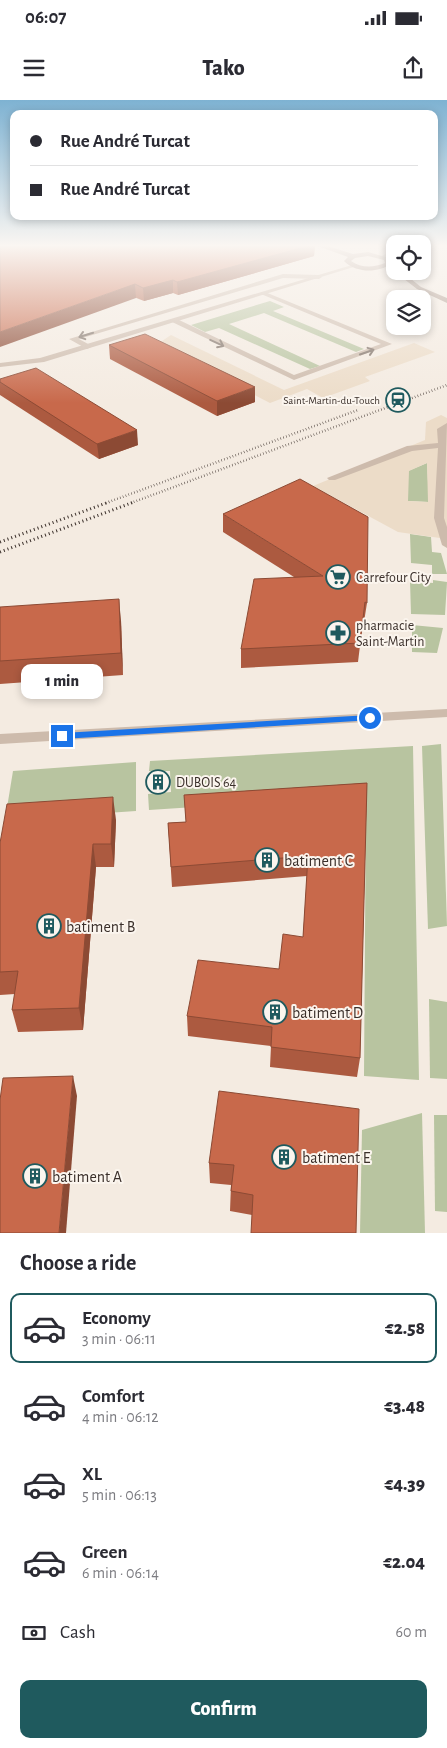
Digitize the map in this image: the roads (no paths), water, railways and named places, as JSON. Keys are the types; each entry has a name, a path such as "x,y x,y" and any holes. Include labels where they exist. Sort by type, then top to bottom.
{"street":[{"path":"88,347 73,339 214,297"},
{"path":"0,365 41,360 251,297"},
{"path":"174,321 294,378 388,344 272,297"},
{"path":"447,426 441,429 443,446 438,518 447,545"},
{"path":"332,478 410,448 443,446"},
{"path":"0,739 447,713"}],"railway":[{"path":"131,503 447,385"},
{"path":"106,503 358,410"},
{"path":"0,542 109,502"},
{"path":"0,552 134,502"}],"place":[{"name":"Saint-Martin-du-Touch","path":"398,400"},
{"name":"Carrefour City","path":"338,577"},
{"name":"pharmacie Saint-Martin","path":"338,633"},
{"name":"DUBOIS 64","path":"158,782"},
{"name":"batiment C","path":"267,860"},
{"name":"batiment B","path":"49,926"},
{"name":"batiment D","path":"275,1012"},
{"name":"batiment E","path":"284,1157"},
{"name":"batiment A","path":"35,1176"}]}
